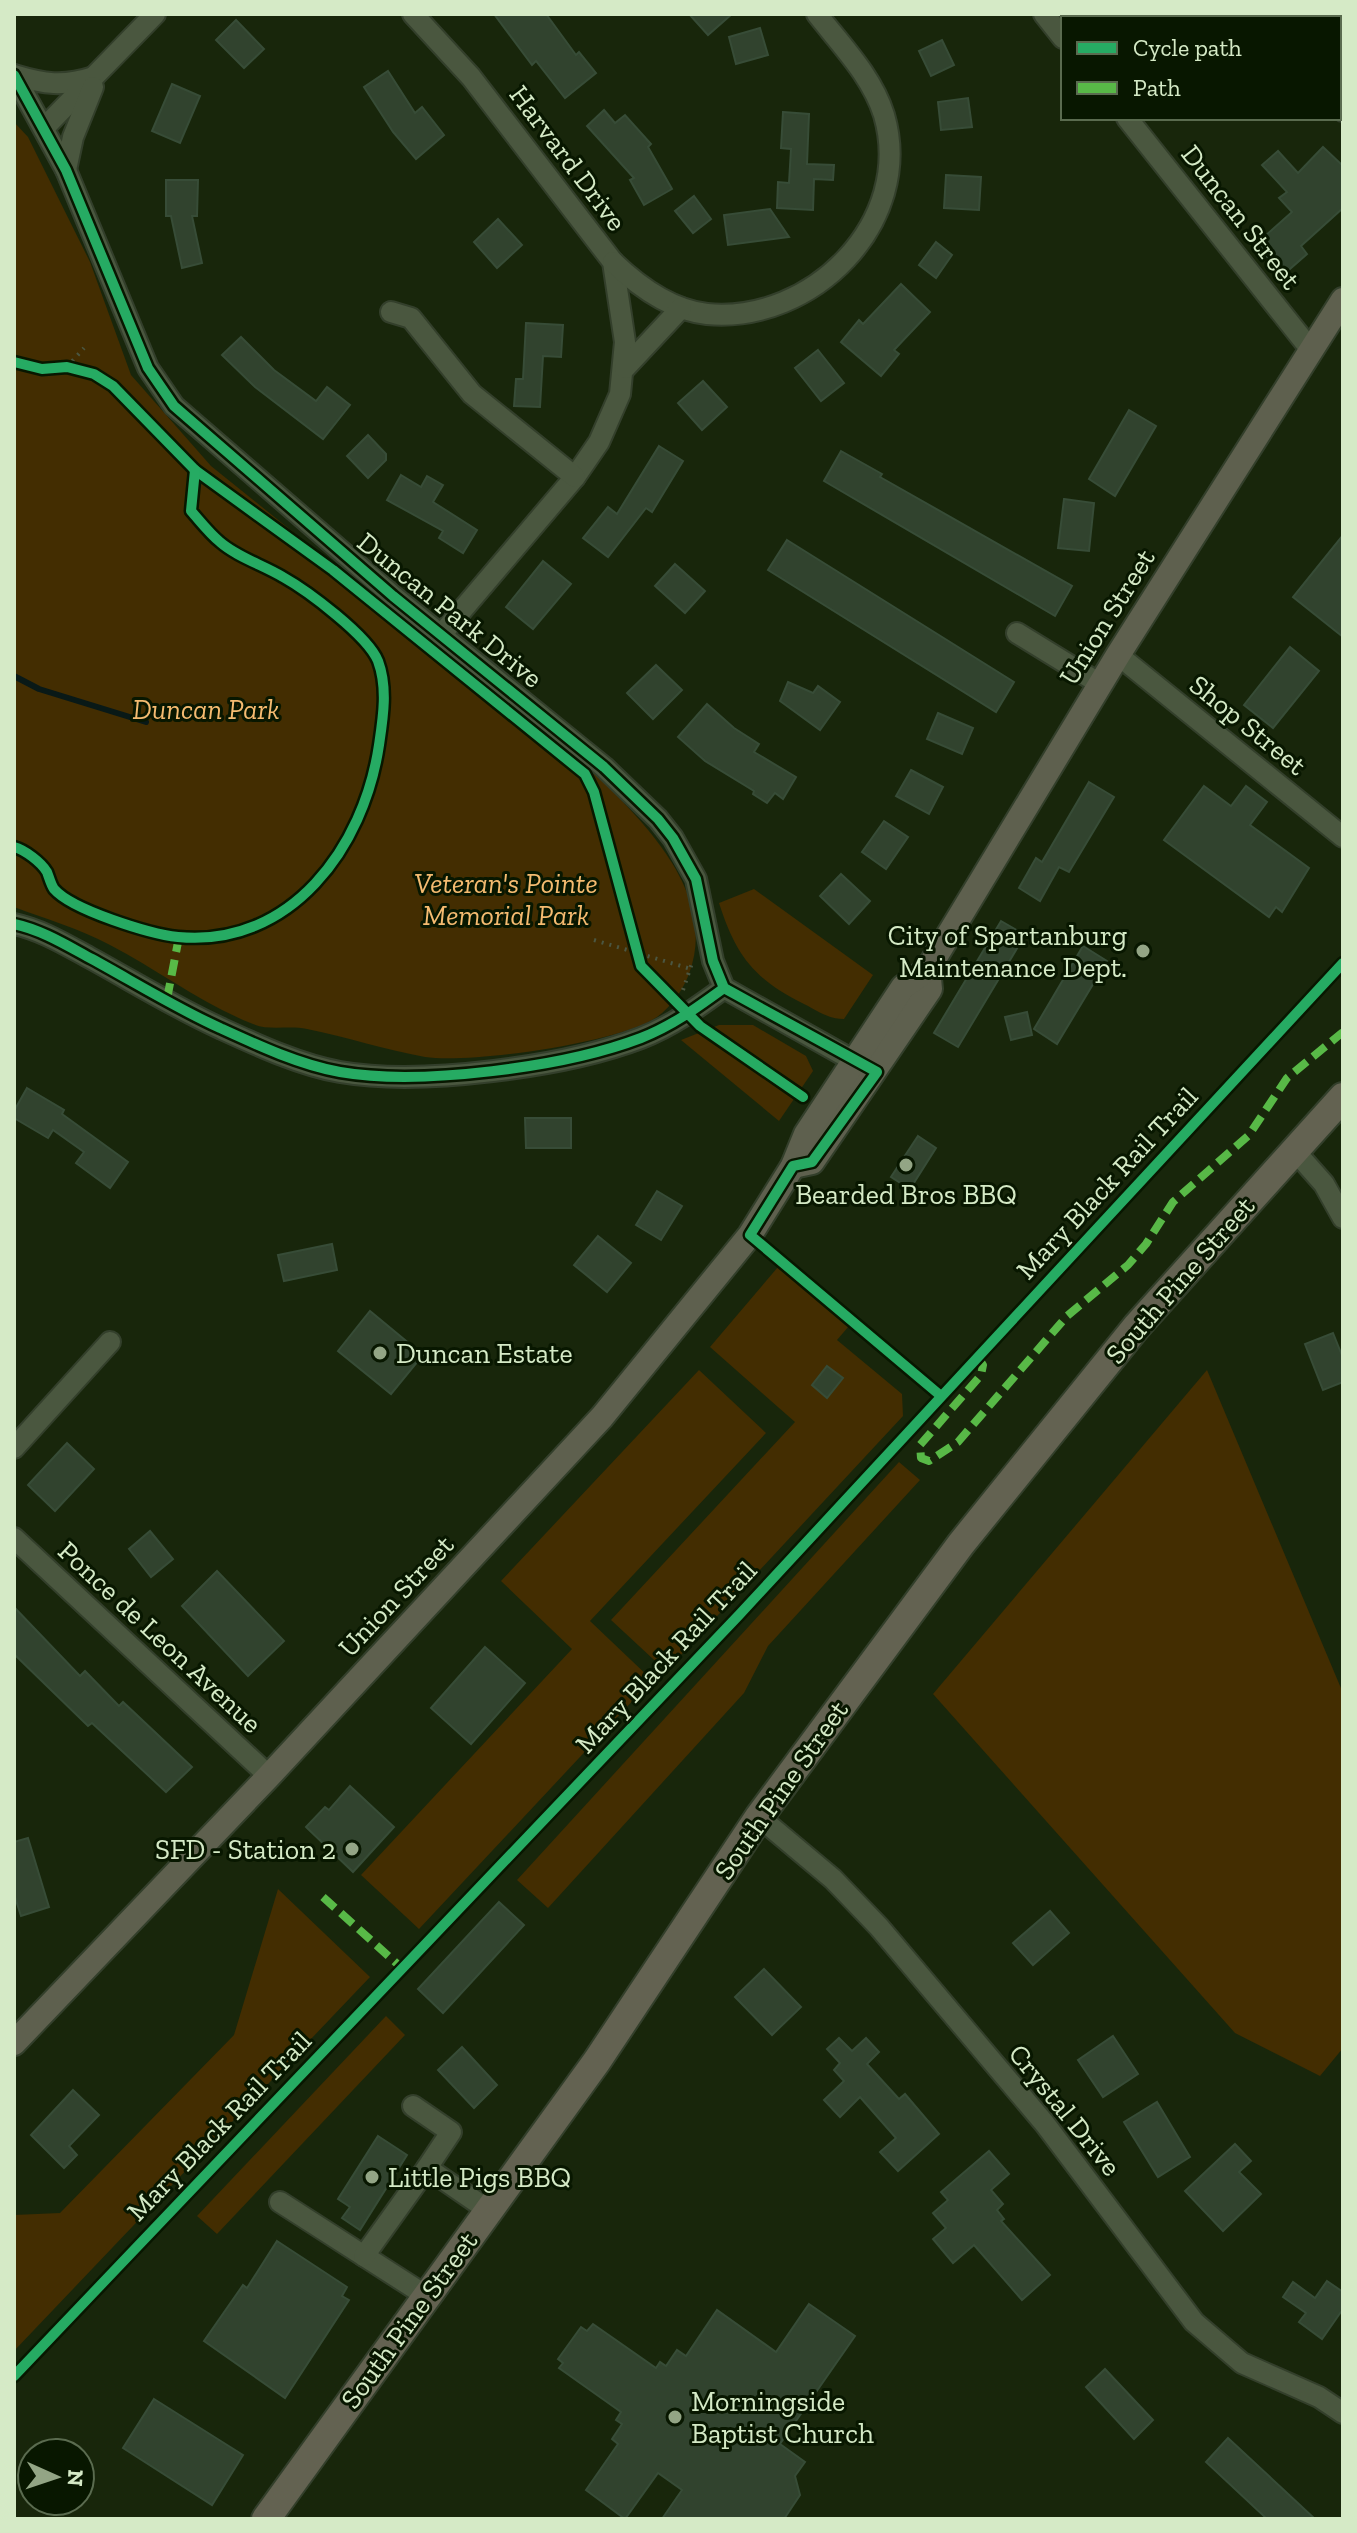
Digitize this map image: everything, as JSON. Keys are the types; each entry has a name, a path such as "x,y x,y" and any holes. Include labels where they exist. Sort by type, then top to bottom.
{"highway":[{"name":"South Pine Street","path":"266,2519 597,2061 759,1817 885,1644 1043,1438 1343,1097"}],"main road":[{"name":"Union Street","path":"17,2035 269,1776 602,1417 750,1235 793,1166 806,1134 903,987 928,969 1100,684 1343,300"},
{"name":"Union Street","path":"793,1166 812,1162 877,1072 930,989 928,969"}],"street":[{"path":"44,128 155,14"},
{"name":"Harvard Drive","path":"413,14 471,77 613,262 623,316 625,368 611,419 575,477 441,635"},
{"path":"613,262 642,287 681,308 729,314 779,305 803,295 844,262 874,217 887,166 884,116 862,71 817,14"},
{"path":"1044,14 1061,35"},
{"path":"14,75 45,85 64,85 97,76"},
{"name":"Duncan Park Drive","path":"14,75 66,170 148,368 174,406 194,427 441,635 604,767 673,838 696,879 713,961 724,988"},
{"path":"66,170 76,126 97,76"},
{"name":"Duncan Street","path":"1129,120 1311,350"},
{"path":"625,368 681,308"},
{"path":"391,312 411,318 472,394 575,477"},
{"path":"1017,633 1100,684"},
{"name":"Shop Street","path":"1118,655 1343,837"},
{"path":"14,924 47,935 222,1029 304,1063 342,1072 416,1075 490,1071 570,1057 642,1037 687,1015 724,988 877,1072"},
{"path":"1294,1150 1324,1184 1343,1218"},
{"path":"14,1448 110,1342"},
{"name":"Ponce de Leon Avenue","path":"14,1538 269,1776"},
{"name":"Crystal Drive","path":"759,1817 833,1879 879,1927 1045,2124 1194,2322 1242,2363 1319,2397 1343,2413"},
{"path":"364,2256 451,2132 413,2106"},
{"path":"427,2168 488,2210"},
{"path":"280,2202 428,2297"}],"path":[{"path":"67,367 84,348"},
{"path":"594,940 691,969"},
{"path":"683,990 694,950"}],"green space":[{"name":"Duncan Park","path":"14,122 28,137 90,262 131,375 211,466 598,777 656,840 686,890 694,917 695,945 683,986 672,1003 657,1017 611,1035 579,1043 475,1057 425,1057 307,1029 253,1024 216,1007 99,939 14,907"},
{"path":"754,889 873,975 844,1019 823,1014 787,995 760,975 740,952 719,903"},
{"path":"719,1025 753,1025 806,1056 813,1071 779,1121 681,1040"},
{"path":"778,1267 849,1326 837,1340 902,1394 903,1416 666,1671 611,1620 795,1422 710,1347"},
{"path":"699,1370 766,1433 590,1621 652,1680 419,1929 361,1875 572,1649 501,1581"},
{"path":"1207,1370 1343,1693 1343,2048 1320,2076 1235,2033 933,1694"},
{"path":"899,1462 920,1480 768,1646 744,1693 548,1908 517,1880"},
{"path":"278,1889 370,1977 14,2351 14,2215 60,2213 234,2035"},
{"path":"386,2016 405,2035 217,2234 197,2216"}],"building":[{"path":"494,14 546,14 576,55 579,52 596,73 565,98 536,61 532,65"},
{"path":"689,14 732,14 708,35"},
{"path":"236,20 264,49 244,68 216,40"},
{"path":"760,28 768,55 736,64 729,37"},
{"path":"942,40 954,65 931,76 919,51"},
{"path":"388,71 415,113 422,107 444,135 416,159 393,132 364,87"},
{"path":"172,84 200,96 180,143 152,131"},
{"path":"968,98 972,127 941,130 938,102"},
{"path":"604,110 615,123 625,115 651,144 648,147 672,189 644,205 630,180 634,178 587,126"},
{"path":"783,112 809,114 807,164 834,165 833,180 814,179 813,210 777,208 778,182 789,183 791,149 781,148"},
{"path":"1323,147 1343,166 1343,208 1301,246 1307,254 1283,275 1256,244 1292,212 1279,198 1287,192 1262,165 1278,151 1298,173"},
{"path":"946,175 981,177 979,210 944,208"},
{"path":"166,180 198,180 197,216 192,216 202,263 182,268 171,216 166,216"},
{"path":"694,196 711,219 693,233 675,211"},
{"path":"770,209 789,237 728,245 724,215"},
{"path":"498,219 522,245 497,268 474,242"},
{"path":"936,242 952,255 936,278 919,265"},
{"path":"901,284 930,312 894,350 899,354 881,376 841,342 859,320 863,324"},
{"path":"526,323 563,325 561,357 543,356 540,407 514,406 516,379 523,379"},
{"path":"241,337 274,370 316,401 327,387 350,405 323,439 255,387 222,355"},
{"path":"818,350 844,383 821,401 795,368"},
{"path":"703,381 727,407 702,430 678,403"},
{"path":"1129,410 1156,426 1115,496 1089,479"},
{"path":"368,435 386,454 386,460 368,478 347,456"},
{"path":"659,446 683,461 652,512 646,508 608,557 583,538 608,507 617,514"},
{"path":"841,451 882,474 880,477 1072,586 1055,616 824,481"},
{"path":"401,475 421,487 427,476 443,485 433,502 477,530 463,553 439,538 443,531 387,500"},
{"path":"1064,499 1094,503 1089,551 1058,548"},
{"path":"1343,535 1343,637 1293,597"},
{"path":"787,540 1014,682 996,712 768,570"},
{"path":"543,561 571,584 533,629 506,607"},
{"path":"675,564 705,591 685,613 655,586"},
{"path":"1290,647 1319,671 1273,728 1244,705"},
{"path":"656,665 682,690 653,719 627,693"},
{"path":"788,682 813,693 818,686 840,702 820,730 780,701"},
{"path":"707,704 734,728 759,744 754,752 796,777 783,799 775,793 767,803 753,794 754,791 705,761 678,737"},
{"path":"938,713 973,728 962,754 927,739"},
{"path":"911,770 943,787 929,814 896,796"},
{"path":"1089,782 1114,797 1069,872 1059,867 1040,901 1019,888 1036,858 1042,862"},
{"path":"1204,786 1231,806 1246,786 1267,802 1250,825 1309,868 1282,912 1276,907 1269,917 1164,840"},
{"path":"884,821 908,837 886,869 862,852"},
{"path":"841,874 870,901 849,924 820,896"},
{"path":"1001,921 1025,935 958,1047 934,1033"},
{"path":"1083,946 1107,961 1057,1044 1034,1029"},
{"path":"1027,1012 1032,1035 1011,1040 1005,1017"},
{"path":"27,1088 64,1110 62,1114 128,1162 110,1188 76,1163 84,1152 53,1130 48,1138 14,1118 14,1111"},
{"path":"525,1118 571,1118 571,1148 526,1148"},
{"path":"918,1136 936,1148 910,1189 891,1177"},
{"path":"657,1191 682,1206 661,1240 636,1225"},
{"path":"598,1236 631,1263 607,1292 574,1265"},
{"path":"332,1244 337,1270 284,1281 278,1255"},
{"name":"Duncan Estate","path":"370,1311 423,1355 391,1394 338,1351"},
{"path":"1333,1333 1343,1358 1343,1382 1323,1390 1305,1344"},
{"path":"827,1366 843,1378 827,1398 812,1385"},
{"path":"67,1443 94,1469 55,1511 28,1485"},
{"path":"150,1531 173,1559 151,1577 129,1549"},
{"path":"217,1571 284,1641 248,1676 182,1606"},
{"path":"14,1607 80,1676 85,1671 119,1706 123,1702 192,1767 166,1792 92,1723 88,1726 14,1654"},
{"path":"485,1647 525,1683 471,1744 431,1708"},
{"name":"SFD - Station 2","path":"350,1786 394,1827 353,1872 306,1827 325,1807 329,1810"},
{"path":"28,1838 49,1907 21,1916 14,1894 14,1842"},
{"path":"499,1902 524,1925 443,2013 418,1989"},
{"path":"1050,1911 1069,1933 1033,1965 1013,1943"},
{"path":"764,1969 801,2007 772,2035 735,1997"},
{"path":"1113,2036 1138,2074 1103,2097 1078,2060"},
{"path":"839,2038 852,2051 866,2038 879,2052 867,2064 899,2099 905,2094 939,2134 898,2171 880,2152 896,2138 860,2097 840,2117 824,2100 844,2081 834,2070 840,2063 827,2049"},
{"path":"462,2047 497,2085 474,2108 438,2070"},
{"path":"73,2090 99,2115 69,2146 77,2155 64,2168 31,2135"},
{"path":"1157,2102 1190,2157 1158,2177 1124,2122"},
{"name":"Little Pigs BBQ","path":"378,2136 407,2155 360,2230 342,2218 350,2207 338,2199"},
{"path":"1235,2144 1251,2161 1239,2172 1261,2194 1223,2231 1185,2191"},
{"path":"989,2151 1009,2174 991,2190 1003,2204 997,2210 1004,2219 1001,2221 1050,2275 1022,2300 974,2245 953,2263 933,2239 946,2228 933,2213 948,2200 941,2192"},
{"path":"277,2241 347,2287 342,2296 349,2300 285,2398 204,2341 243,2285 247,2288"},
{"path":"1327,2281 1343,2292 1343,2309 1322,2339 1299,2322 1306,2313 1283,2297 1293,2282 1315,2298"},
{"path":"809,2304 855,2336 780,2444 805,2462 795,2476 800,2495 784,2519 662,2519 682,2490 658,2473 625,2519 586,2490 618,2444 612,2439 622,2424 616,2420 621,2412 559,2368 563,2363 558,2359 581,2327 587,2331 593,2324 656,2368 660,2362 666,2366 677,2350 686,2356 717,2310 776,2352"},
{"path":"1105,2369 1153,2420 1134,2439 1086,2387"},
{"path":"154,2399 243,2455 212,2505 123,2448"},
{"path":"1228,2438 1315,2519 1267,2519 1206,2462"}],"waterway":[{"path":"14,676 39,689 146,722"}],"marked path":[{"path":"167,999 179,937"},
{"path":"978,1357 983,1365 981,1375 920,1445 921,1458 929,1461 958,1442 1067,1316 1128,1265 1146,1244 1173,1202 1249,1135 1287,1078 1343,1032"},
{"path":"323,1897 404,1970"}],"cycle path":[{"path":"14,75 66,170 148,368 174,406 393,596 604,767 658,819 673,838 696,879 713,961 724,988 877,1072 812,1162 793,1166 750,1235 941,1396"},
{"path":"14,362 42,369 67,367 94,374 113,386 195,470 333,570 585,774 594,792 641,966 700,1026 803,1097"},
{"path":"14,847 41,864 54,889 63,897 94,913 165,935 218,936 255,926 287,908 315,883 339,853 357,820 371,783 382,724 384,692 378,661 362,639 321,603 283,577 234,552 208,531 191,511 195,470"},
{"path":"14,924 54,938 187,1012 264,1048 325,1069 373,1076 451,1075 573,1058 652,1033 684,1016 724,988"},
{"name":"Mary Black Rail Trail","path":"14,2376 739,1615 1343,963"}],"place":[{"name":"City of Spartanburg Maintenance Dept.","path":"1143,951"},
{"name":"Bearded Bros BBQ","path":"906,1165"},
{"name":"Duncan Estate","path":"380,1353"},
{"name":"SFD - Station 2","path":"352,1849"},
{"name":"Little Pigs BBQ","path":"372,2177"},
{"name":"Morningside Baptist Church","path":"675,2417"}],"park label":[{"name":"Veteran's Pointe Memorial Park","path":"506,899"}]}
